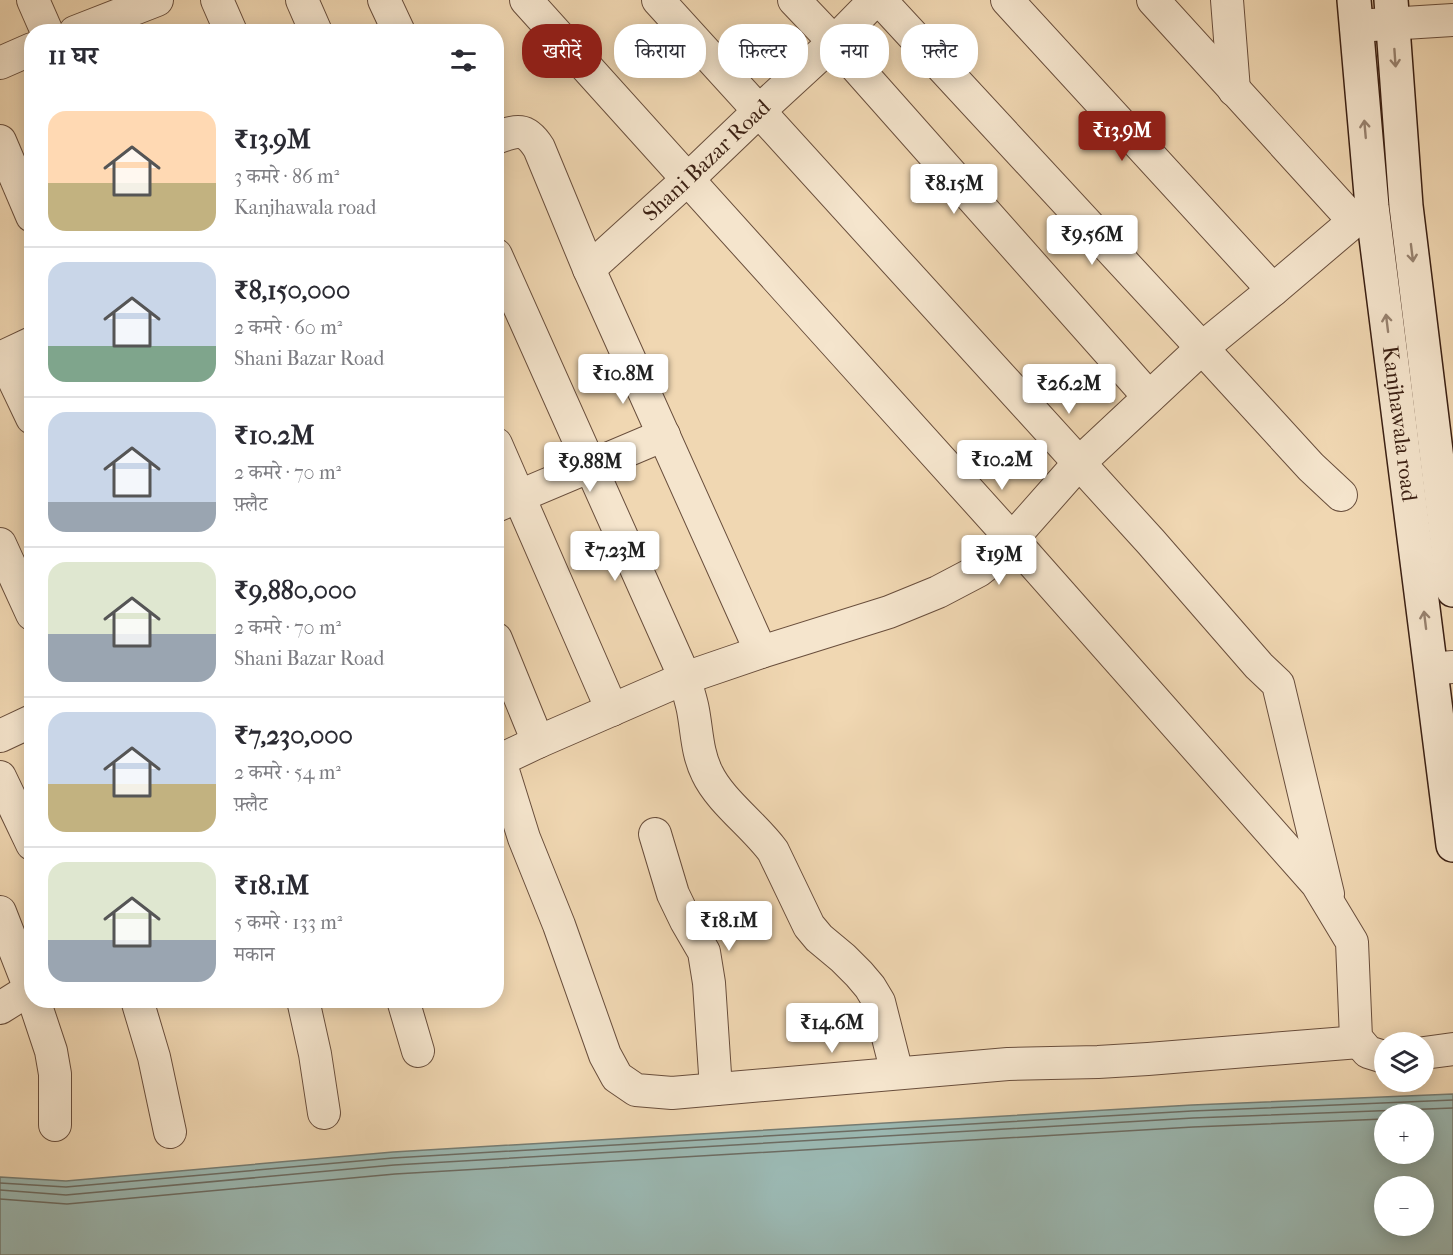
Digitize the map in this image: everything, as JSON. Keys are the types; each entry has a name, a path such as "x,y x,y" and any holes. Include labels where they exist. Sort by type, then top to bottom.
{"main road":[{"name":"Kanjhawala road","path":"1391,12 1406,206 1453,590"},
{"name":"Kanjhawala road","path":"1355,13 1363,213 1442,668 1453,845"}],"street":[{"path":"33,0 44,24"},
{"path":"217,0 228,24"},
{"path":"302,0 312,24"},
{"path":"384,0 395,24"},
{"path":"526,0 1012,539 1317,884 1352,942 1356,1038 1372,1050"},
{"path":"658,0 1151,542 1259,666 1278,684 1332,909"},
{"path":"794,0 820,27"},
{"name":"Shani Bazar Road","path":"851,24 874,0"},
{"path":"880,0 1311,467 1341,495"},
{"path":"1007,0 1273,290"},
{"path":"504,759 685,678 889,612 938,592 978,571 996,557 1078,463 1202,348 1363,213 1234,90 1153,0"},
{"path":"1227,0 1234,90"},
{"path":"1355,13 1391,12 1453,20"},
{"path":"105,24 147,13"},
{"path":"0,63 24,52"},
{"name":"Shani Bazar Road","path":"589,269 688,180 820,55"},
{"path":"866,78 1149,397"},
{"path":"504,135 522,131 533,139 539,148 589,269 761,652"},
{"path":"0,141 24,197"},
{"path":"504,273 685,678 699,751 708,774 734,808 773,851 809,926 870,987 879,1002 897,1073"},
{"path":"24,347 2,358 24,402"},
{"path":"508,501 664,435"},
{"path":"504,482 508,501 612,710"},
{"path":"0,544 24,596"},
{"path":"504,659 538,742"},
{"path":"0,736 24,725"},
{"path":"0,777 24,827"},
{"path":"504,780 605,1055 617,1077 636,1090 672,1093 1008,1064 1372,1050"},
{"path":"655,834 673,894 704,952 709,983 716,1089"},
{"path":"0,912 24,973"},
{"path":"0,1008 24,997"},
{"path":"37,1008 51,1051 55,1074 55,1125"},
{"path":"139,1008 154,1057 170,1132"},
{"path":"305,1008 324,1113"},
{"path":"405,1008 418,1051"},
{"path":"1434,1052 1453,1049"}],"water":[{"path":"1453,1094 1453,1255 0,1255 0,1177 66,1181 393,1152 1192,1105"}]}
